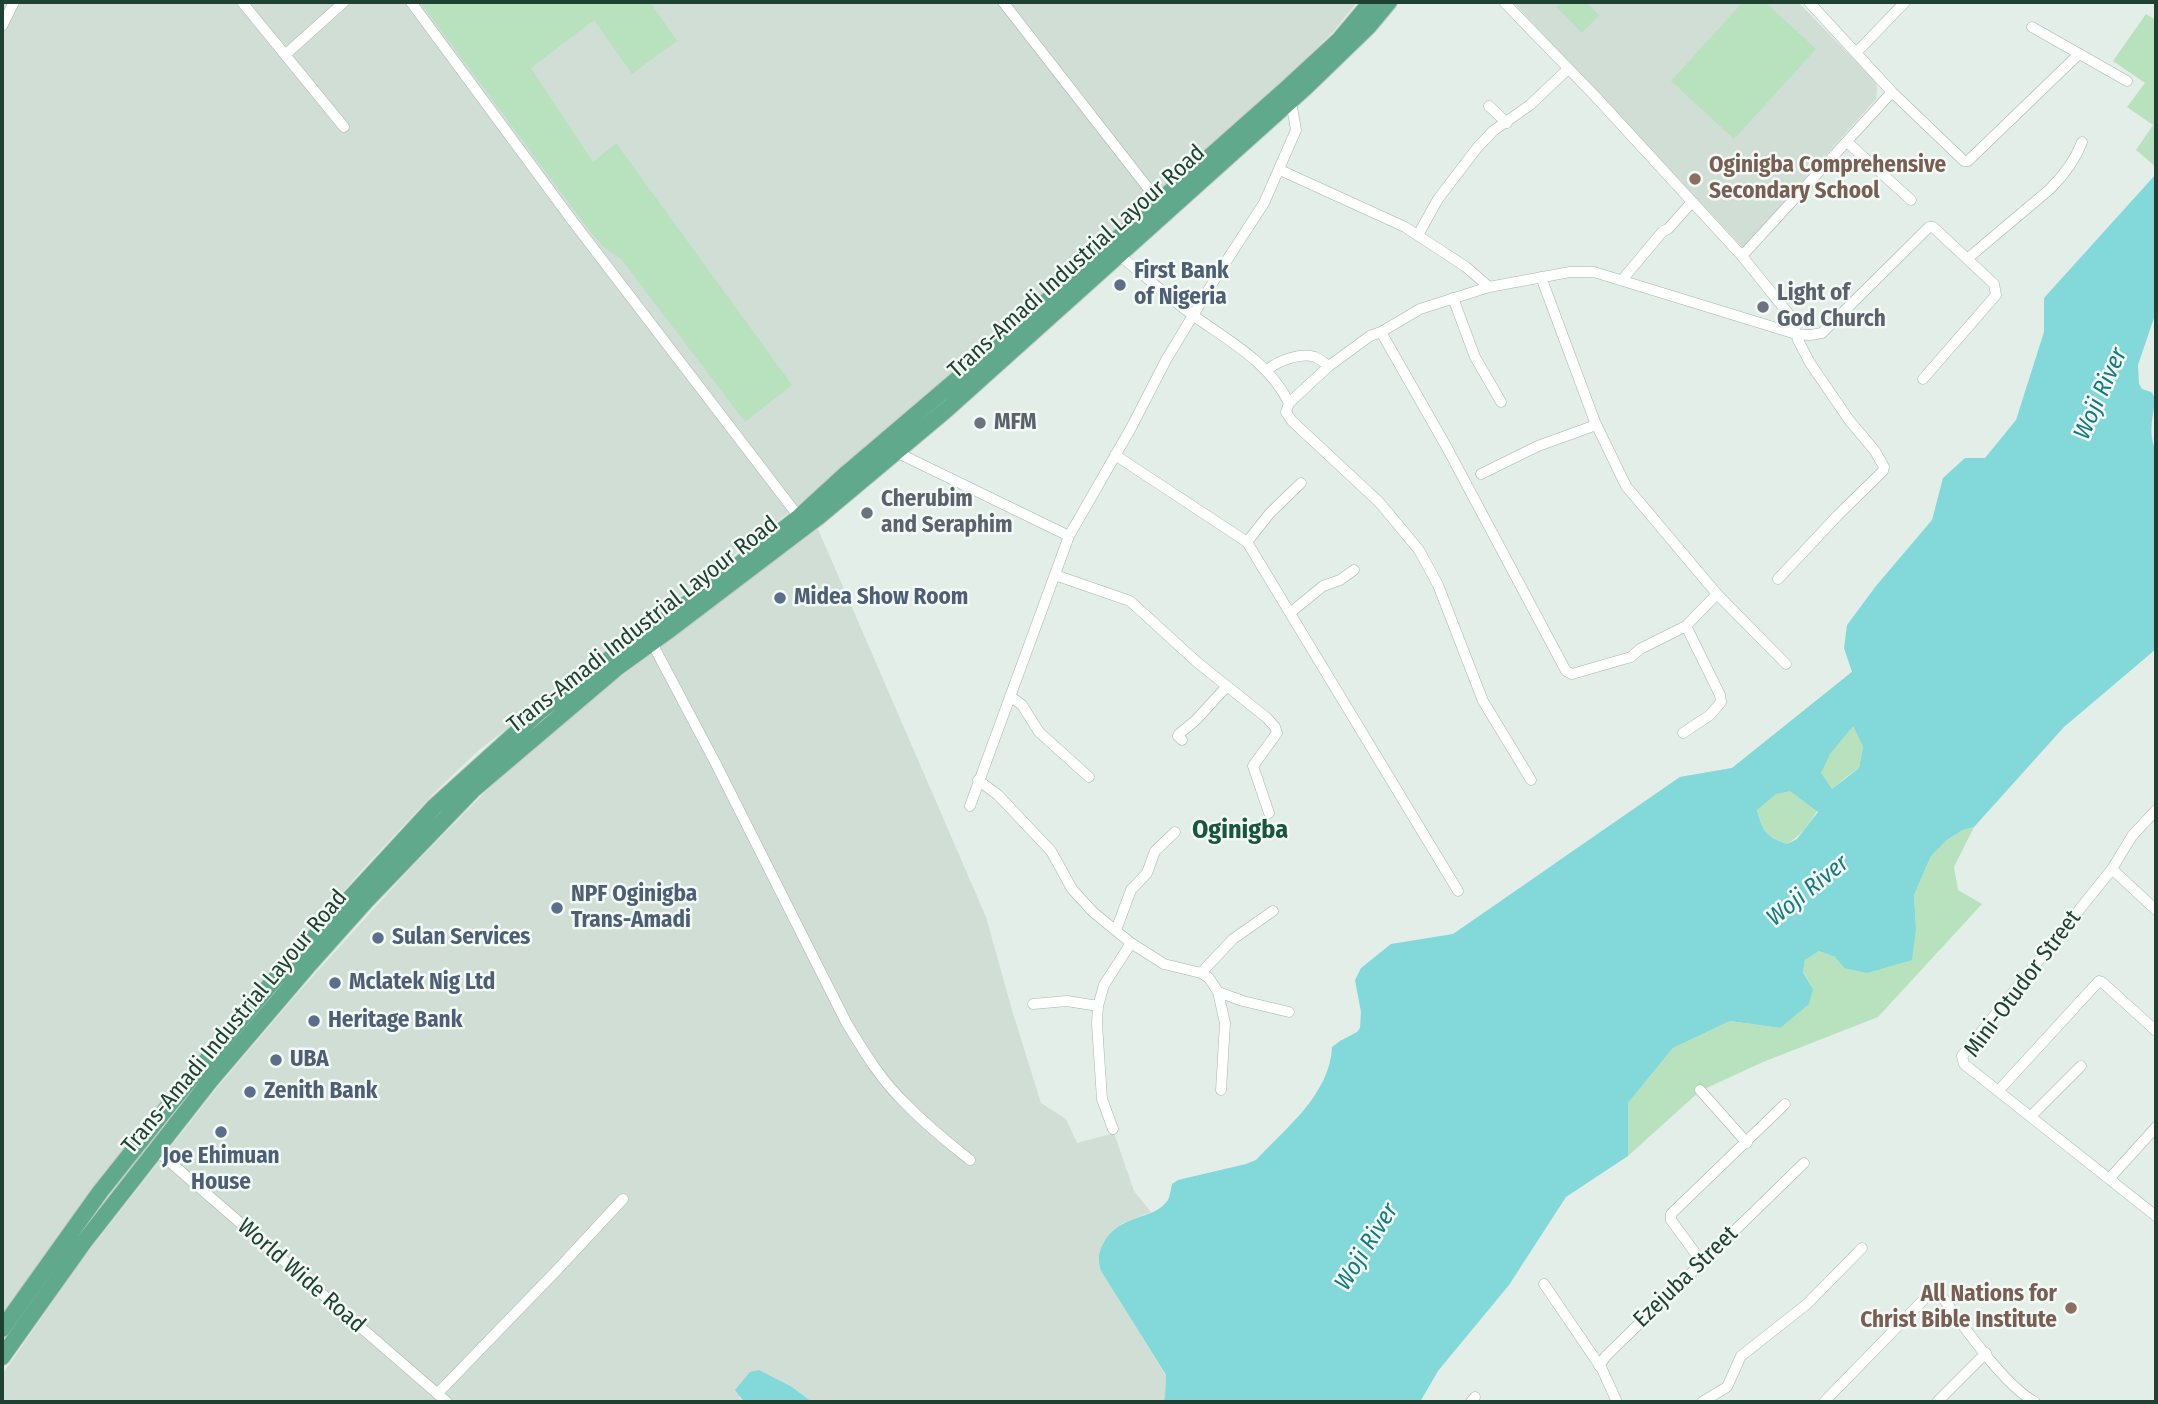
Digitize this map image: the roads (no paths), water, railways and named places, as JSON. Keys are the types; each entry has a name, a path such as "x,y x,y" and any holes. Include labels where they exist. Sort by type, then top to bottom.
{"main road":[{"name":"Trans-Amadi Industrial Layour Road","path":"2,1357 56,1279 210,1081 308,965 375,892 439,813 473,790 618,667 777,549 896,452 1119,255 1163,207 1340,39 1371,2"},
{"name":"Trans-Amadi Industrial Layour Road","path":"2,1329 100,1192 270,985 538,713 587,674 706,590 799,517 987,354 1291,101 1344,51 1389,2"}],"street":[{"path":"2,26 14,2"},
{"path":"242,2 344,127"},
{"path":"286,54 344,2"},
{"path":"411,2 571,219 799,517"},
{"path":"1003,2 1163,207"},
{"path":"1504,2 1742,256 1791,317 1803,350 1830,394 1875,451 1884,467 1778,579"},
{"path":"1809,2 1892,92 1964,161 1968,161 2079,54"},
{"path":"1856,53 1905,2"},
{"path":"2032,27 2127,81"},
{"path":"1418,235 1438,199 1477,148 1493,131 1530,105 1568,69"},
{"path":"1742,256 1892,92"},
{"path":"970,806 1069,536 1192,315 1252,225 1280,170 1296,130 1291,101"},
{"path":"1489,106 1507,122"},
{"path":"1847,142 1911,201"},
{"path":"1967,258 2063,177 2077,156 2082,142"},
{"path":"1280,170 1405,227 1489,287"},
{"path":"1622,280 1663,231 1668,229 1692,202"},
{"path":"1531,780 1483,701 1438,585 1419,550 1379,502 1292,421 1286,412 1289,402 1329,366 1370,335 1381,332 1420,309 1489,287 1584,271 1622,280 1796,334 1822,333 1929,227 1933,227 1994,284 1996,295 1923,379"},
{"path":"1119,255 1192,315 1267,370 1289,402"},
{"path":"1541,277 1596,425 1628,491 1717,594 1786,664"},
{"path":"1453,298 1475,357 1501,402"},
{"path":"1381,332 1446,446 1566,671 1572,674 1631,657 1640,649 1686,626 1717,594"},
{"path":"1267,370 1274,364 1299,356 1313,356 1329,366"},
{"path":"1481,474 1530,450 1596,425"},
{"path":"896,452 1069,536"},
{"path":"1115,455 1247,542 1458,891"},
{"path":"1247,542 1270,513 1301,483"},
{"path":"1290,612 1323,586 1340,580 1354,569"},
{"path":"1055,575 1130,601 1267,718 1277,733 1253,766 1269,813"},
{"path":"1683,733 1710,715 1721,702 1686,626"},
{"path":"652,643 856,1039 875,1069 907,1106 970,1160"},
{"path":"1182,740 1179,734 1196,720 1227,686"},
{"path":"1010,696 1022,705 1039,732 1089,777"},
{"path":"978,780 990,787 1051,851 1079,898 1131,943 1164,964 1201,973 1209,978 1218,992 1225,1023 1221,1090"},
{"name":"Mini-Otudor Street","path":"2156,810 2132,836 2112,869 1962,1056 1964,1064 2156,1216"},
{"path":"1116,930 1131,890 1147,873 1155,851 1175,832"},
{"path":"2112,869 2156,910"},
{"path":"1201,973 1233,939 1273,911"},
{"path":"1113,1129 1102,1099 1098,1006 1104,985 1131,943"},
{"path":"1999,1090 2099,981 2156,1031"},
{"path":"1218,992 1289,1012"},
{"path":"1033,1004 1067,1001 1098,1006"},
{"path":"2031,1116 2081,1066"},
{"path":"1700,1090 1747,1143"},
{"path":"1702,1261 1670,1217 1785,1104"},
{"path":"2109,1180 2156,1127"},
{"name":"World Wide Road","path":"156,1150 447,1402"},
{"name":"Ezejuba Street","path":"1599,1366 1606,1356 1804,1163"},
{"path":"437,1394 623,1199"},
{"path":"1702,1402 1727,1387 1741,1356 1807,1304 1862,1248"},
{"path":"1544,1284 1599,1366 1617,1402"},
{"path":"1824,1402 1931,1291 1937,1290 2018,1399 2035,1402"},
{"path":"1937,1402 1986,1353"}],"water":[{"name":"Woji River","path":"2156,174 2156,312 2138,365 2139,384 2155,397 2151,430 2156,451 2156,649 2064,727 1974,827 1947,840 1931,856 1914,895 1916,929 1912,960 1867,973 1844,968 1835,957 1819,951 1805,960 1803,972 1813,989 1809,1004 1780,1028 1730,1021 1673,1048 1628,1103 1628,1156 1566,1197 1509,1285 1438,1371 1420,1402 1163,1402 1166,1375 1101,1271 1099,1254 1110,1234 1127,1222 1162,1207 1168,1200 1172,1184 1178,1180 1256,1160 1315,1095 1324,1080 1332,1047 1360,1028 1361,1012 1355,980 1361,968 1391,944 1453,934 1680,777 1732,768 1852,672 1844,648 1847,625 1932,520 1943,478 1965,458 1985,458 2016,420 2044,332 2044,298","holes":["1853,726 1863,747 1859,768 1832,789 1821,773 1830,754","1790,791 1818,812 1797,839 1787,844 1766,832 1757,810 1776,794"]},
{"path":"759,1370 792,1387 812,1402 744,1402 735,1390 750,1372"}],"place":[{"name":"Oginigba Comprehensive Secondary School","path":"1695,179"},
{"name":"First Bank of Nigeria","path":"1120,285"},
{"name":"Light of God Church","path":"1763,307"},
{"name":"MFM","path":"980,423"},
{"name":"Cherubim and Seraphim","path":"867,513"},
{"name":"Midea Show Room","path":"780,598"},
{"name":"NPF Oginigba Trans-Amadi","path":"557,908"},
{"name":"Sulan Services","path":"378,938"},
{"name":"Mclatek Nig Ltd","path":"335,983"},
{"name":"Heritage Bank","path":"314,1021"},
{"name":"UBA","path":"276,1060"},
{"name":"Zenith Bank","path":"250,1092"},
{"name":"Joe Ehimuan House","path":"221,1132"},
{"name":"All Nations for Christ Bible Institute","path":"2071,1308"}],"district":[{"name":"Oginigba","path":"1240,831"}]}
